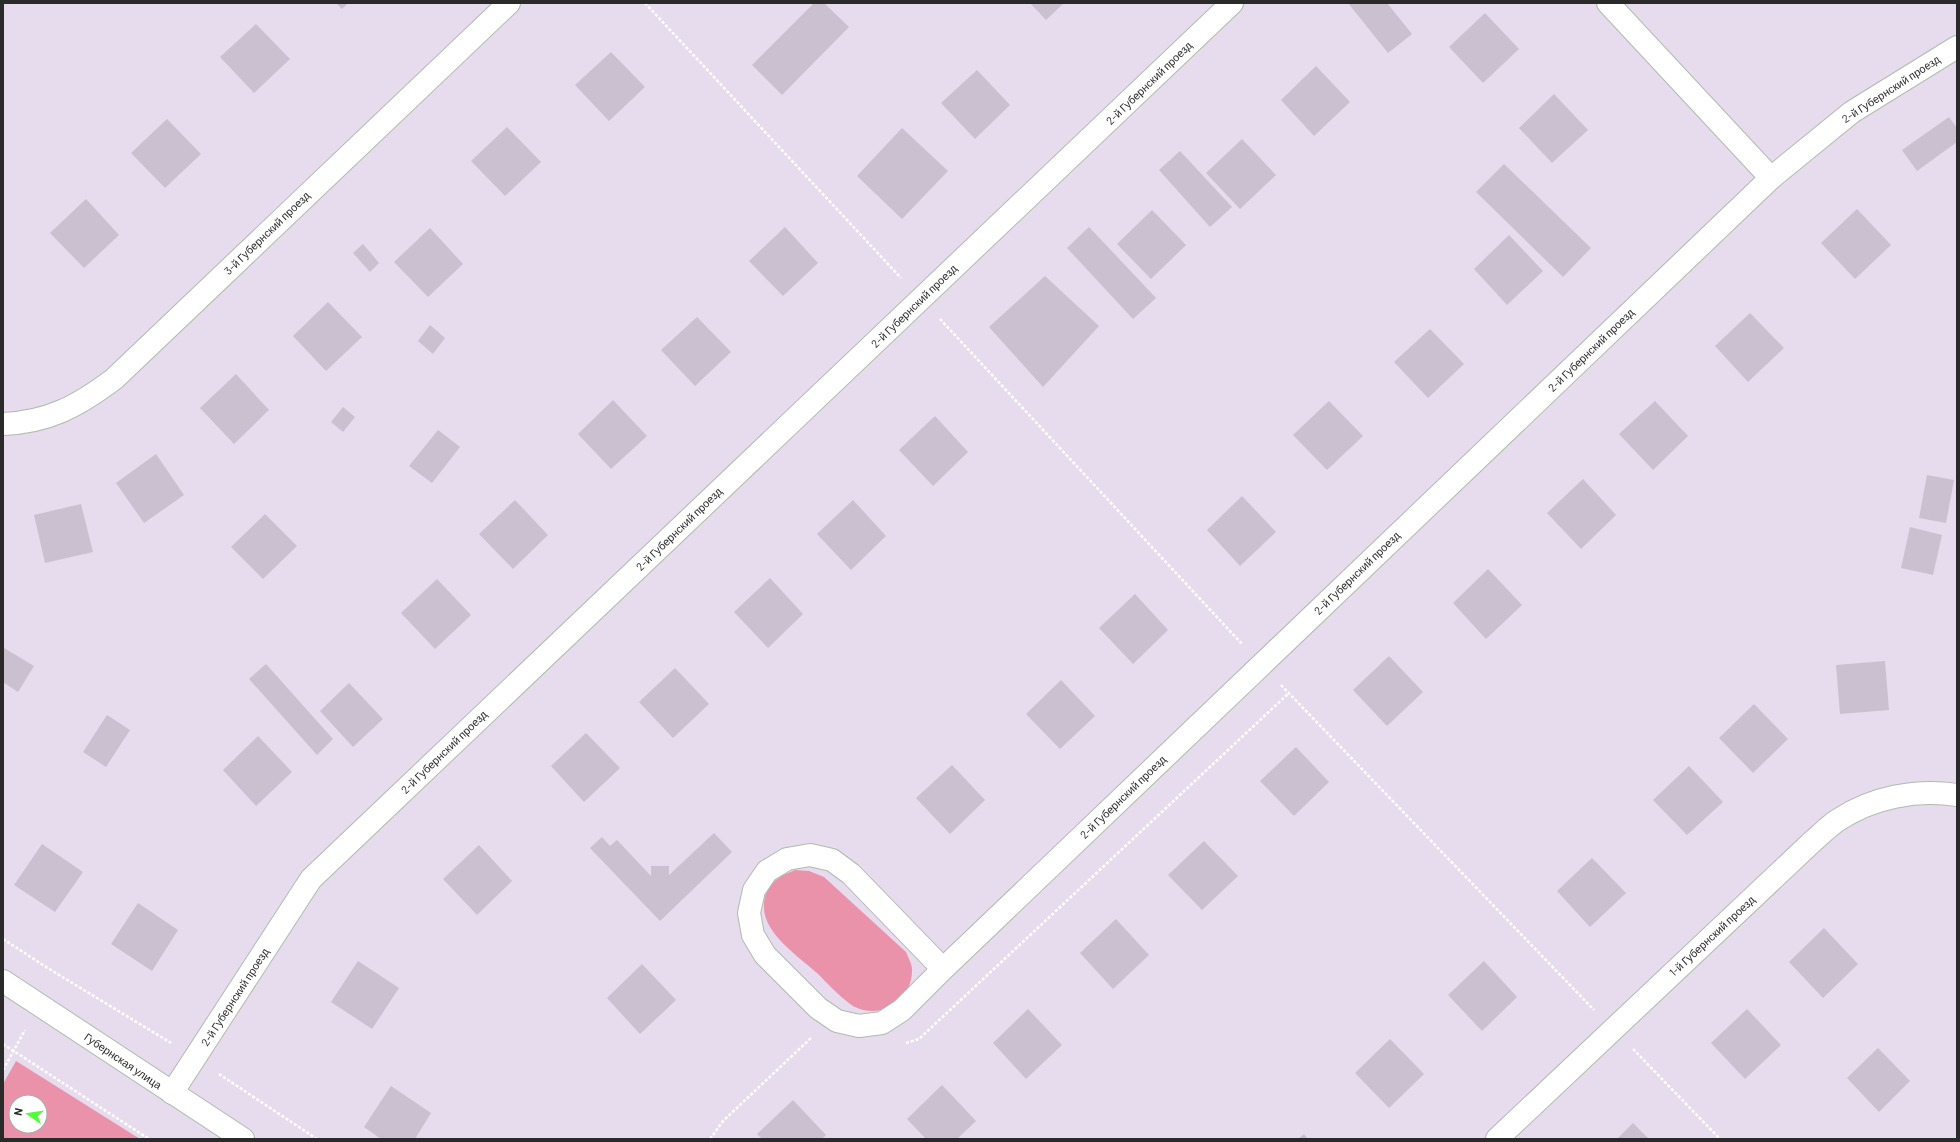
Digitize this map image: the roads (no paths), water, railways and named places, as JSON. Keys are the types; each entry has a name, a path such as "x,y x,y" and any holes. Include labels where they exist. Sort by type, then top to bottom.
{"street":[{"name":"3-й Губернский проезд","path":"3,424 18,423 53,415 86,400 114,379 509,3"},
{"name":"2-й Губернский проезд","path":"172,1093 311,879 1232,3"},
{"path":"1608,3 1772,178"},
{"name":"2-й Губернский проезд","path":"943,969 851,874 832,860 810,855 787,859 767,871 754,890 749,912 753,935 765,955 818,1008 837,1021 859,1026 882,1023 902,1010 943,969 1772,178 1852,112 1957,47"},
{"name":"1-й Губернский проезд","path":"1497,1139 1812,842 1838,820 1870,804 1903,794 1937,792 1957,795"},
{"name":"Губернская улица","path":"3,981 243,1139"}]}
